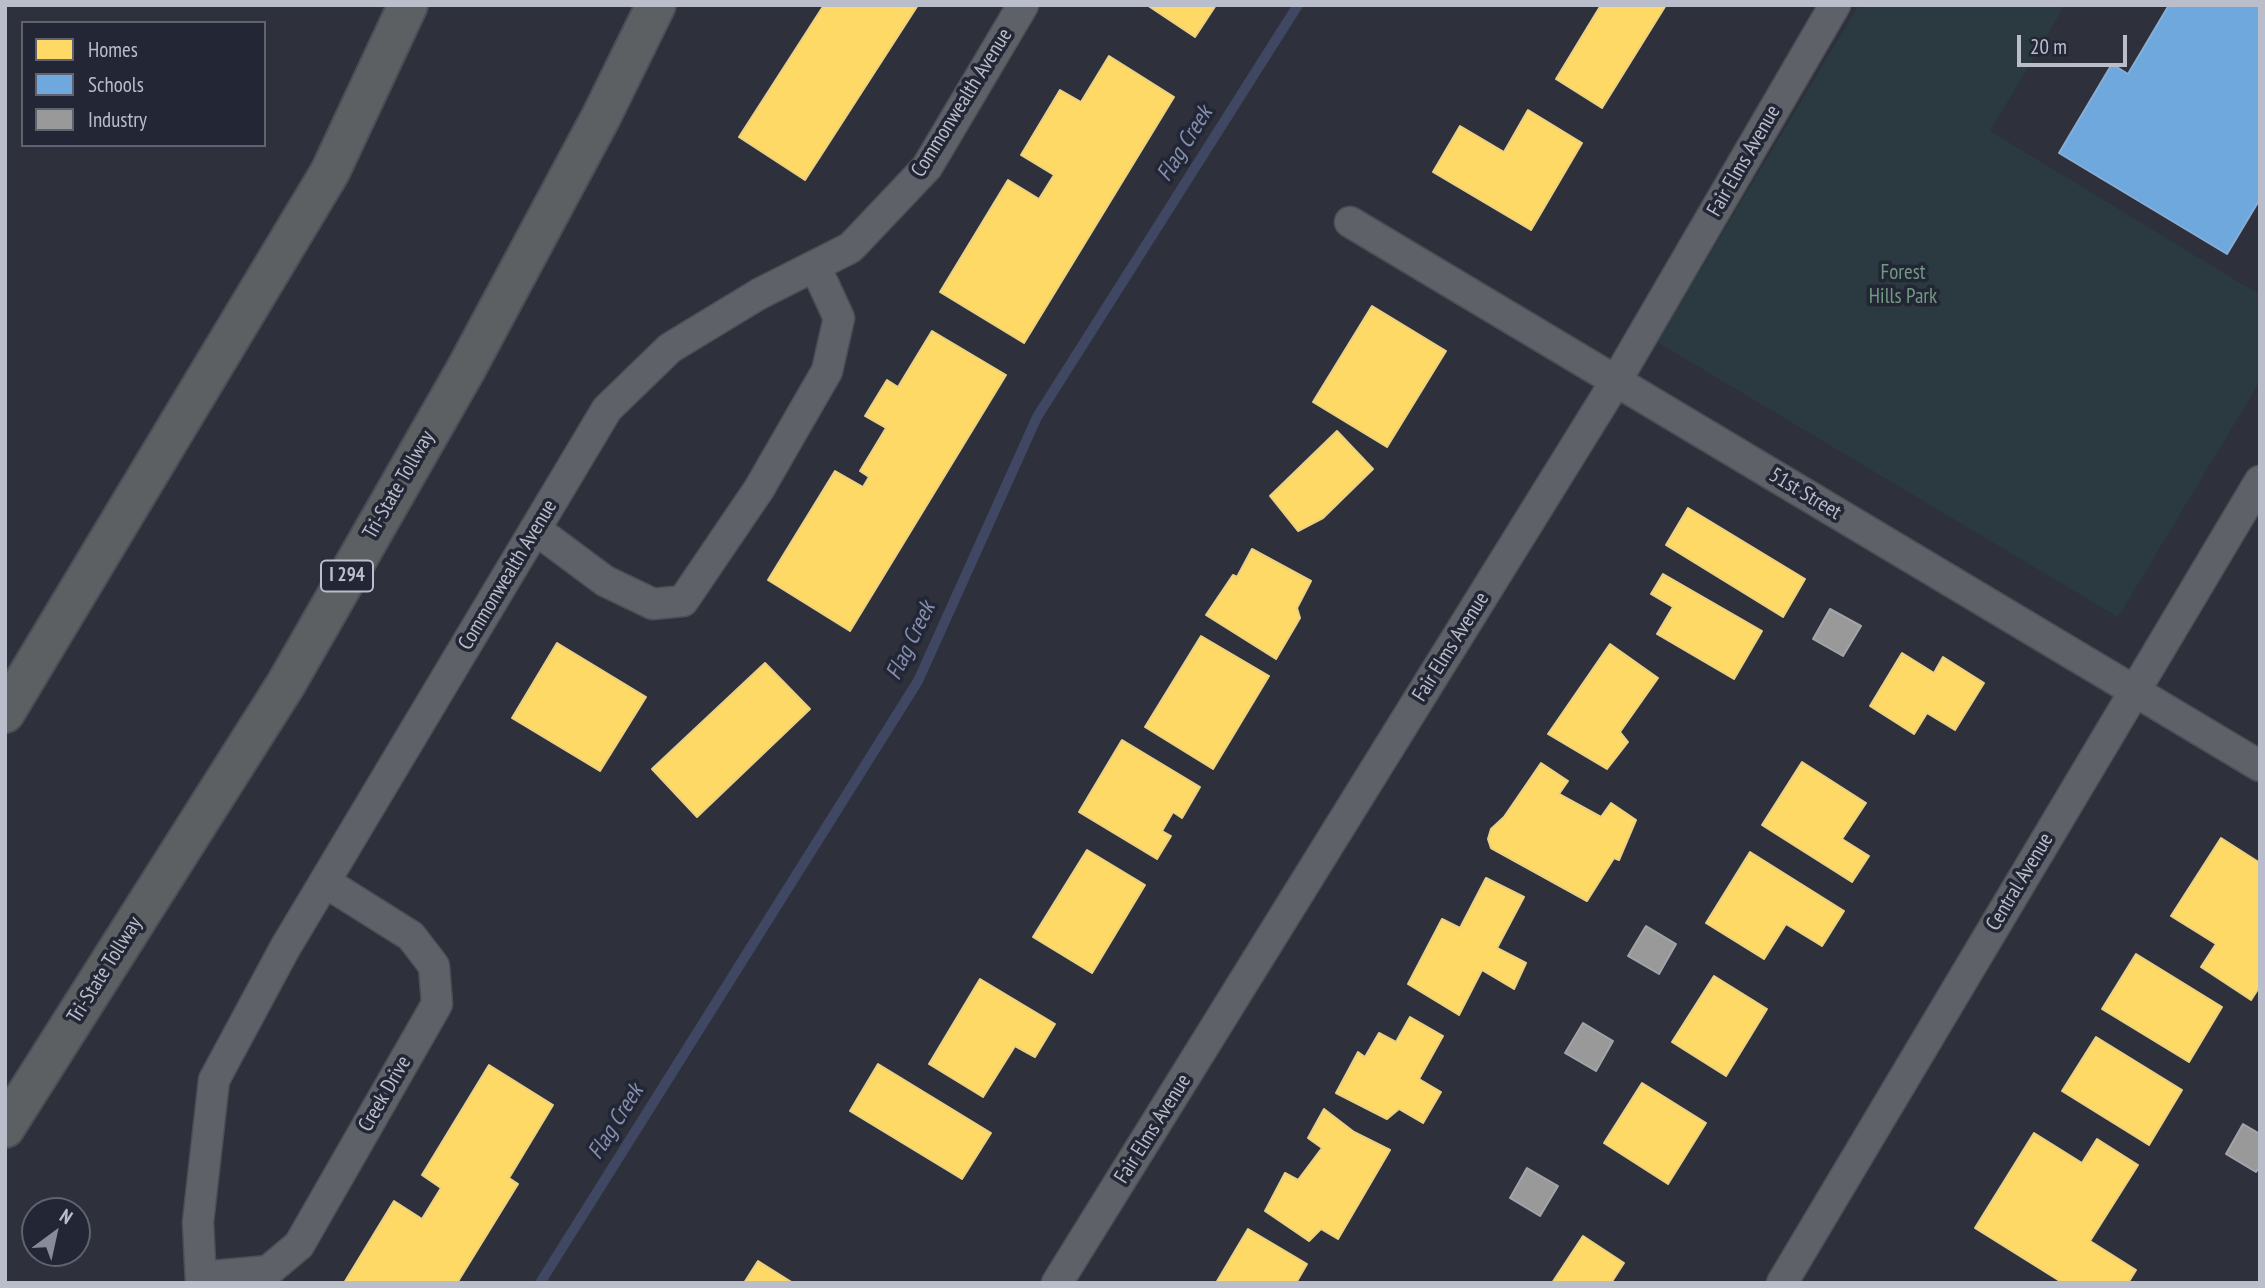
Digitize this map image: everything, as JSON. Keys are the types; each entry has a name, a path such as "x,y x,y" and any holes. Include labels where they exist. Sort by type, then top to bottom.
{"highway":[{"path":"5,713 330,172 408,5"},
{"name":"Tri-State Tollway","path":"5,1128 286,684 465,370 601,117 656,5"}],"street":[{"name":"Commonwealth Avenue","path":"201,1280 198,1222 214,1080 285,948 607,409 670,348 759,294 850,248 928,167 1023,5"},
{"name":"Fair Elms Avenue","path":"1057,1283 1616,381 1835,5"},
{"name":"51st Street","path":"1350,222 2260,766"},
{"path":"535,529 605,581 653,604 683,601 759,489 827,371 839,318 815,265"},
{"name":"Central Avenue","path":"1782,1283 2260,481"},
{"name":"Creek Drive","path":"201,1280 268,1271 299,1245 436,1003 434,966 411,936 325,882"}],"green space":[{"name":"Forest Hills Park","path":"1859,5 2065,5 1990,131 2260,295 2260,381 2118,617 1657,342"}],"building: Homes":[{"path":"824,5 918,5 805,180 739,137"},
{"path":"1147,5 1216,5 1195,37"},
{"path":"1601,5 1666,5 1602,108 1556,79"},
{"path":"1109,56 1174,97 1024,343 940,292 1008,180 1039,199 1054,175 1021,155 1060,90 1081,102"},
{"path":"1528,110 1582,143 1531,230 1433,172 1460,126 1504,152"},
{"path":"1372,306 1446,351 1387,447 1313,402"},
{"path":"932,331 1006,375 850,631 768,580 835,471 863,487 869,477 860,471 886,428 865,416 887,380 898,387"},
{"path":"1337,431 1373,469 1323,518 1298,531 1270,496"},
{"path":"1688,508 1805,579 1783,617 1666,545"},
{"path":"1252,549 1311,581 1297,608 1300,618 1276,659 1206,615 1233,575 1237,577"},
{"path":"1663,574 1762,631 1734,679 1657,634 1673,607 1651,594"},
{"path":"1201,636 1269,676 1213,769 1145,727"},
{"path":"557,643 646,697 600,771 512,718"},
{"path":"1610,644 1658,678 1620,732 1628,742 1607,769 1548,734"},
{"path":"1902,653 1934,673 1943,657 1984,683 1955,730 1927,713 1914,734 1870,706"},
{"path":"765,663 810,709 697,817 652,769"},
{"path":"1122,740 1200,787 1182,818 1173,812 1162,831 1171,836 1157,859 1079,812"},
{"path":"1802,762 1866,803 1842,839 1869,856 1852,882 1762,825"},
{"path":"1541,763 1568,781 1559,794 1601,817 1611,803 1636,820 1619,860 1614,858 1587,901 1491,848 1488,839 1491,829 1504,817"},
{"path":"2221,838 2260,863 2260,986 2251,1000 2201,967 2216,944 2171,916"},
{"path":"1087,850 1145,885 1092,973 1033,937"},
{"path":"1750,852 1844,911 1822,946 1786,924 1764,959 1706,923"},
{"path":"1486,878 1524,897 1497,948 1526,963 1514,989 1482,970 1459,1015 1408,984 1442,919 1460,928"},
{"path":"2136,954 2222,1007 2189,1062 2102,1009"},
{"path":"1714,976 1767,1009 1726,1076 1672,1042"},
{"path":"980,979 1055,1024 1035,1057 1015,1046 983,1097 929,1064"},
{"path":"1410,1017 1443,1036 1419,1079 1441,1092 1423,1123 1399,1109 1387,1119 1336,1093 1358,1052 1365,1057 1379,1033 1396,1042"},
{"path":"2096,1037 2182,1090 2149,1145 2062,1091"},
{"path":"878,1064 991,1133 962,1179 850,1111"},
{"path":"489,1065 553,1105 509,1178 518,1184 457,1283 344,1283 394,1201 422,1219 441,1188 422,1175"},
{"path":"1642,1083 1706,1123 1668,1184 1604,1143"},
{"path":"1324,1109 1354,1132 1390,1150 1338,1239 1321,1229 1309,1241 1265,1211 1285,1173 1298,1180 1322,1148 1308,1138"},
{"path":"2034,1133 2082,1163 2097,1139 2138,1165 2090,1241 2136,1270 2128,1283 2063,1283 1975,1228"},
{"path":"1248,1229 1307,1264 1296,1283 1216,1283"},
{"path":"1583,1236 1624,1263 1611,1283 1552,1283"},
{"path":"758,1261 793,1283 744,1283"}],"building: Schools":[{"path":"2169,5 2260,5 2260,199 2227,254 2059,153 2112,64 2128,74"}],"building: Industry":[{"path":"1830,609 1861,626 1843,656 1813,639"},
{"path":"1646,926 1676,944 1659,974 1628,956"},
{"path":"1583,1023 1613,1041 1596,1071 1565,1053"},
{"path":"2243,1124 2260,1134 2260,1166 2256,1172 2226,1154"},
{"path":"1527,1168 1558,1186 1540,1216 1510,1198"}],"waterway":[{"name":"Flag Creek","path":"540,1283 918,681 1037,417 1298,5"}]}
